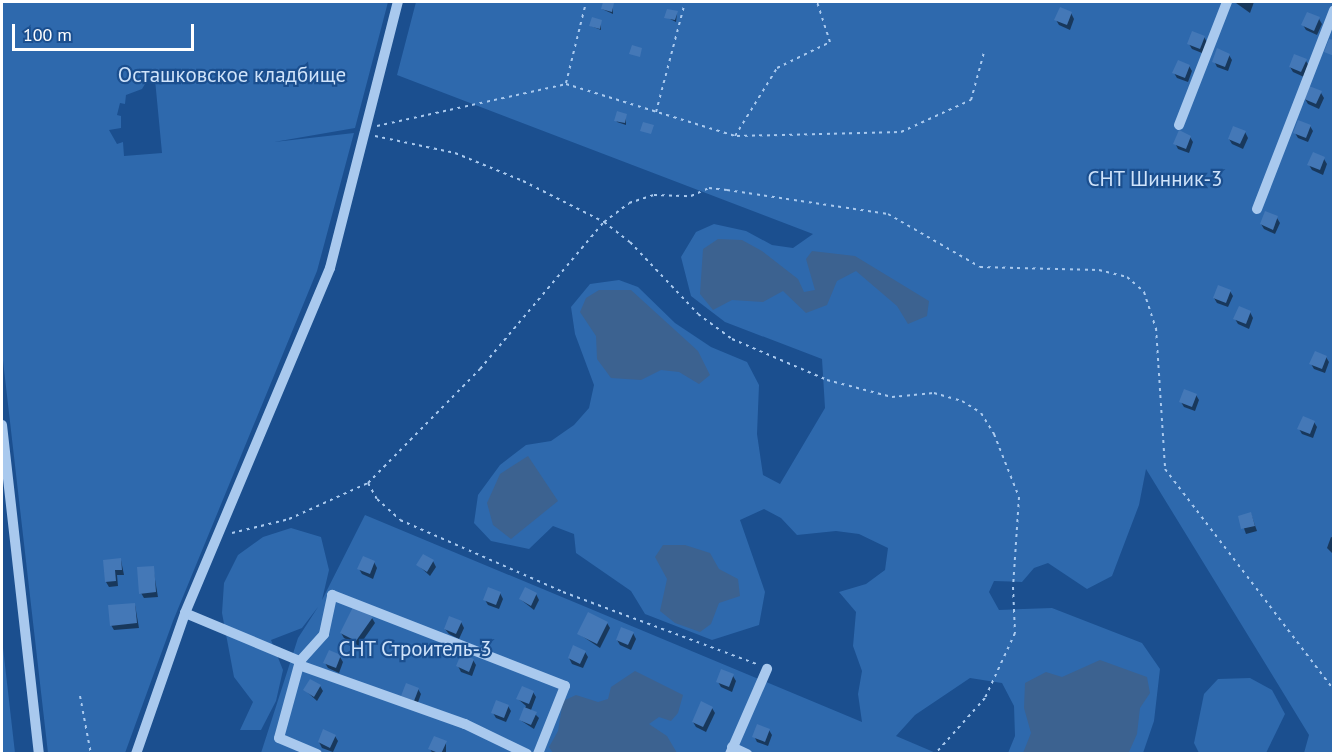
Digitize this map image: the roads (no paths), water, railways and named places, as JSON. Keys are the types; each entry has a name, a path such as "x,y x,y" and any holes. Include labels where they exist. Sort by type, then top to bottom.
{"street":[{"path":"136,753 185,614 330,268 398,2"},
{"path":"1179,125 1227,2"},
{"path":"1257,209 1334,10"},
{"path":"2,425 39,753"},
{"path":"317,753 279,738 300,663 324,634 332,595 565,686 538,753"},
{"path":"185,614 300,663 465,724 527,753"},
{"path":"747,753 731,750 767,669"}],"park label":[{"name":"Осташковское кладбище","path":"232,75"},
{"name":"СНТ Шинник-3","path":"1155,179"},
{"name":"СНТ Строитель-3","path":"415,649"}]}
